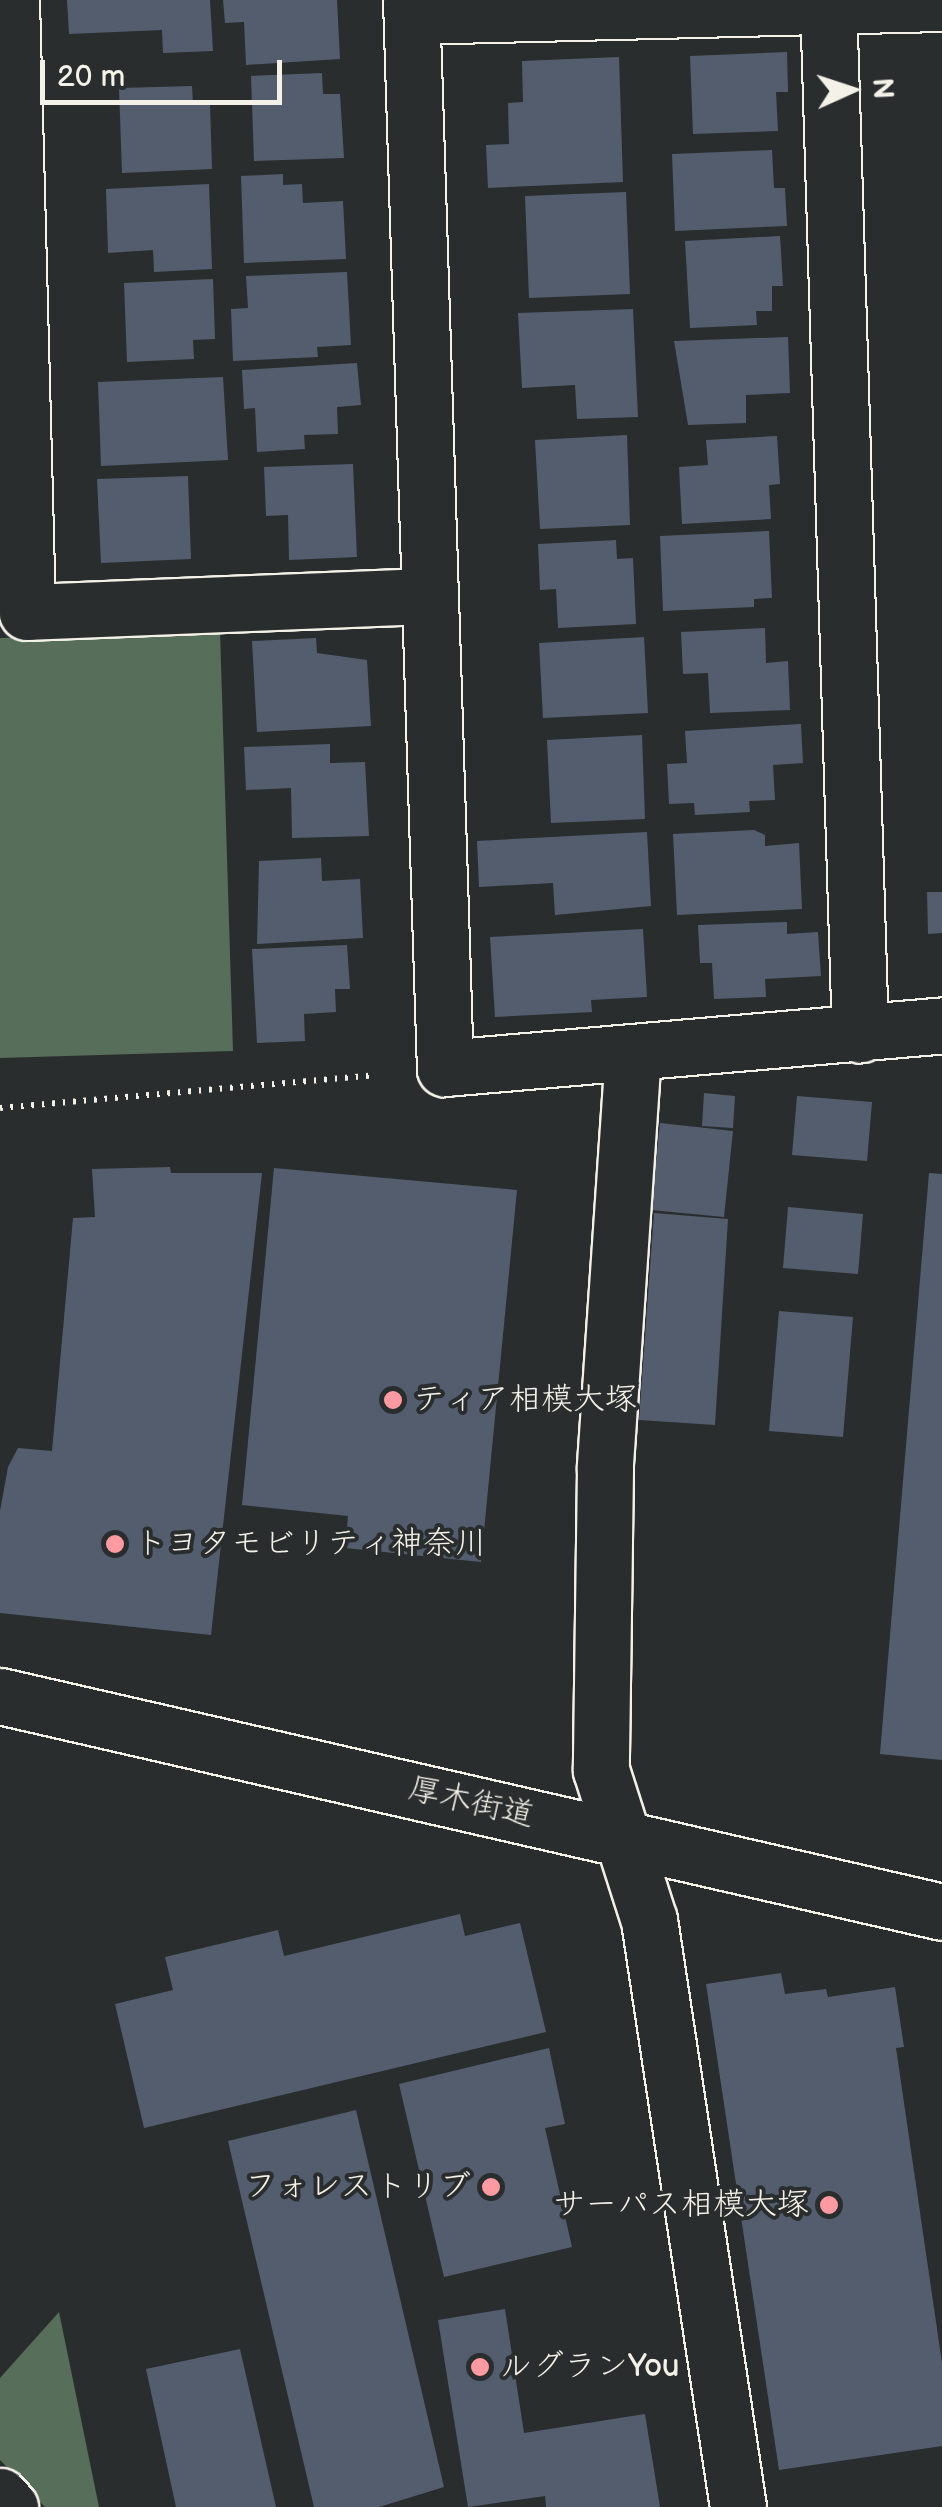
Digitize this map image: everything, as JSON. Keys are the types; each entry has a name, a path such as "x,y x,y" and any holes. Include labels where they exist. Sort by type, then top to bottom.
{"street":[{"path":"11,0 27,612 429,596"},
{"path":"942,2 412,8 446,1068 942,1026"},
{"path":"828,3 860,1034"},
{"path":"633,1053 604,1544 601,1770 657,1961 738,2507"},
{"name":"厚木街道","path":"0,1696 942,1912"},
{"path":"0,2496 10,2507"}],"path":[{"path":"0,1108 446,1068"}],"green space":[{"path":"220,631 233,1051 0,1058 0,638"},
{"path":"59,2312 99,2507 45,2507 0,2460 0,2378"}],"building":[{"path":"67,0 210,0 213,51 163,53 162,30 69,34"},
{"path":"223,0 337,0 340,59 246,65 244,22 225,23"},
{"path":"787,52 788,92 776,92 778,131 693,134 690,56"},
{"path":"619,57 623,182 488,188 486,145 509,144 508,103 523,102 522,61"},
{"path":"322,73 323,94 340,94 344,158 254,161 251,76"},
{"path":"192,86 193,104 210,103 212,169 122,173 119,88"},
{"path":"772,150 774,188 785,188 787,226 675,231 672,154"},
{"path":"283,174 283,185 302,184 303,203 343,201 346,259 244,263 241,176"},
{"path":"209,184 212,269 154,272 153,250 108,253 106,189"},
{"path":"626,192 630,294 529,298 525,196"},
{"path":"780,236 783,286 772,286 772,311 756,311 757,325 690,328 685,241"},
{"path":"347,272 351,345 317,347 318,357 233,361 231,309 248,308 246,276"},
{"path":"213,279 215,339 193,340 194,359 127,362 124,283"},
{"path":"633,309 638,417 577,419 575,385 522,388 518,313"},
{"path":"788,337 790,393 746,395 746,423 688,425 674,341"},
{"path":"357,363 361,405 337,407 338,434 304,435 305,449 257,452 255,408 244,409 242,370"},
{"path":"223,377 228,460 101,466 98,382"},
{"path":"627,435 630,525 540,529 535,440"},
{"path":"777,436 780,484 769,485 771,519 682,524 679,467 708,465 706,440"},
{"path":"353,464 357,557 289,560 288,515 266,516 264,467"},
{"path":"188,476 191,559 101,563 97,479"},
{"path":"769,531 772,598 754,599 754,607 663,611 660,536"},
{"path":"616,540 617,559 633,558 636,624 558,628 556,589 540,590 538,544"},
{"path":"765,628 766,663 788,661 790,710 710,713 708,673 683,674 681,632"},
{"path":"644,637 648,713 543,718 539,643"},
{"path":"316,638 317,653 367,660 371,726 257,732 252,641"},
{"path":"801,724 803,763 773,765 775,800 749,801 750,812 695,815 694,803 669,804 667,764 687,763 685,731"},
{"path":"642,735 645,819 551,823 547,740"},
{"path":"330,744 330,763 365,762 369,836 292,838 291,788 246,790 244,747"},
{"path":"754,830 765,835 765,846 799,843 802,909 677,915 673,834"},
{"path":"647,832 651,906 555,915 553,883 479,887 477,841"},
{"path":"321,858 322,881 360,879 363,938 257,944 259,861"},
{"path":"927,892 942,892 942,933 928,934"},
{"path":"787,922 787,934 818,932 821,976 765,979 766,997 714,999 712,963 700,963 698,925"},
{"path":"643,929 647,997 591,1000 592,1012 495,1017 490,937"},
{"path":"347,945 350,989 335,989 336,1012 304,1014 305,1041 257,1043 252,949"},
{"path":"704,1093 735,1096 733,1128 702,1126"},
{"path":"797,1096 872,1102 867,1161 792,1155"},
{"path":"660,1123 733,1131 724,1217 651,1210"},
{"path":"170,1167 171,1173 262,1173 211,1635 0,1613 0,1511 8,1467 18,1448 52,1451 73,1218 95,1217 92,1169"},
{"path":"274,1168 517,1190 481,1562 345,1548 348,1516 242,1505"},
{"path":"929,1173 942,1174 942,1760 880,1754"},
{"path":"788,1207 863,1214 858,1274 783,1268"},
{"path":"654,1213 728,1219 715,1425 639,1420"},
{"path":"779,1311 853,1317 843,1437 769,1431"},
{"path":"460,1914 465,1936 520,1923 546,2032 144,2128 115,2004 173,1990 165,1957 278,1930 284,1956"},
{"name":"サーパス相模大塚","path":"781,1973 785,1994 826,1989 828,1997 895,1987 904,2047 896,2048 942,2363 942,2446 779,2470 706,1984"},
{"name":"フォレストリブ","path":"549,2048 565,2124 545,2128 572,2247 444,2277 399,2084"},
{"path":"356,2110 444,2487 379,2507 314,2507 228,2141"},
{"name":"ルグランYou","path":"505,2309 524,2433 645,2414 660,2507 546,2507 545,2496 468,2507 438,2320"},
{"path":"240,2349 276,2507 176,2507 146,2369"}],"place":[{"name":"ティア相模大塚","path":"393,1400"},
{"name":"トヨタモビリティ神奈川","path":"115,1544"},
{"name":"フォレストリブ","path":"491,2187"},
{"name":"サーパス相模大塚","path":"829,2205"},
{"name":"ルグランYou","path":"480,2367"}]}
